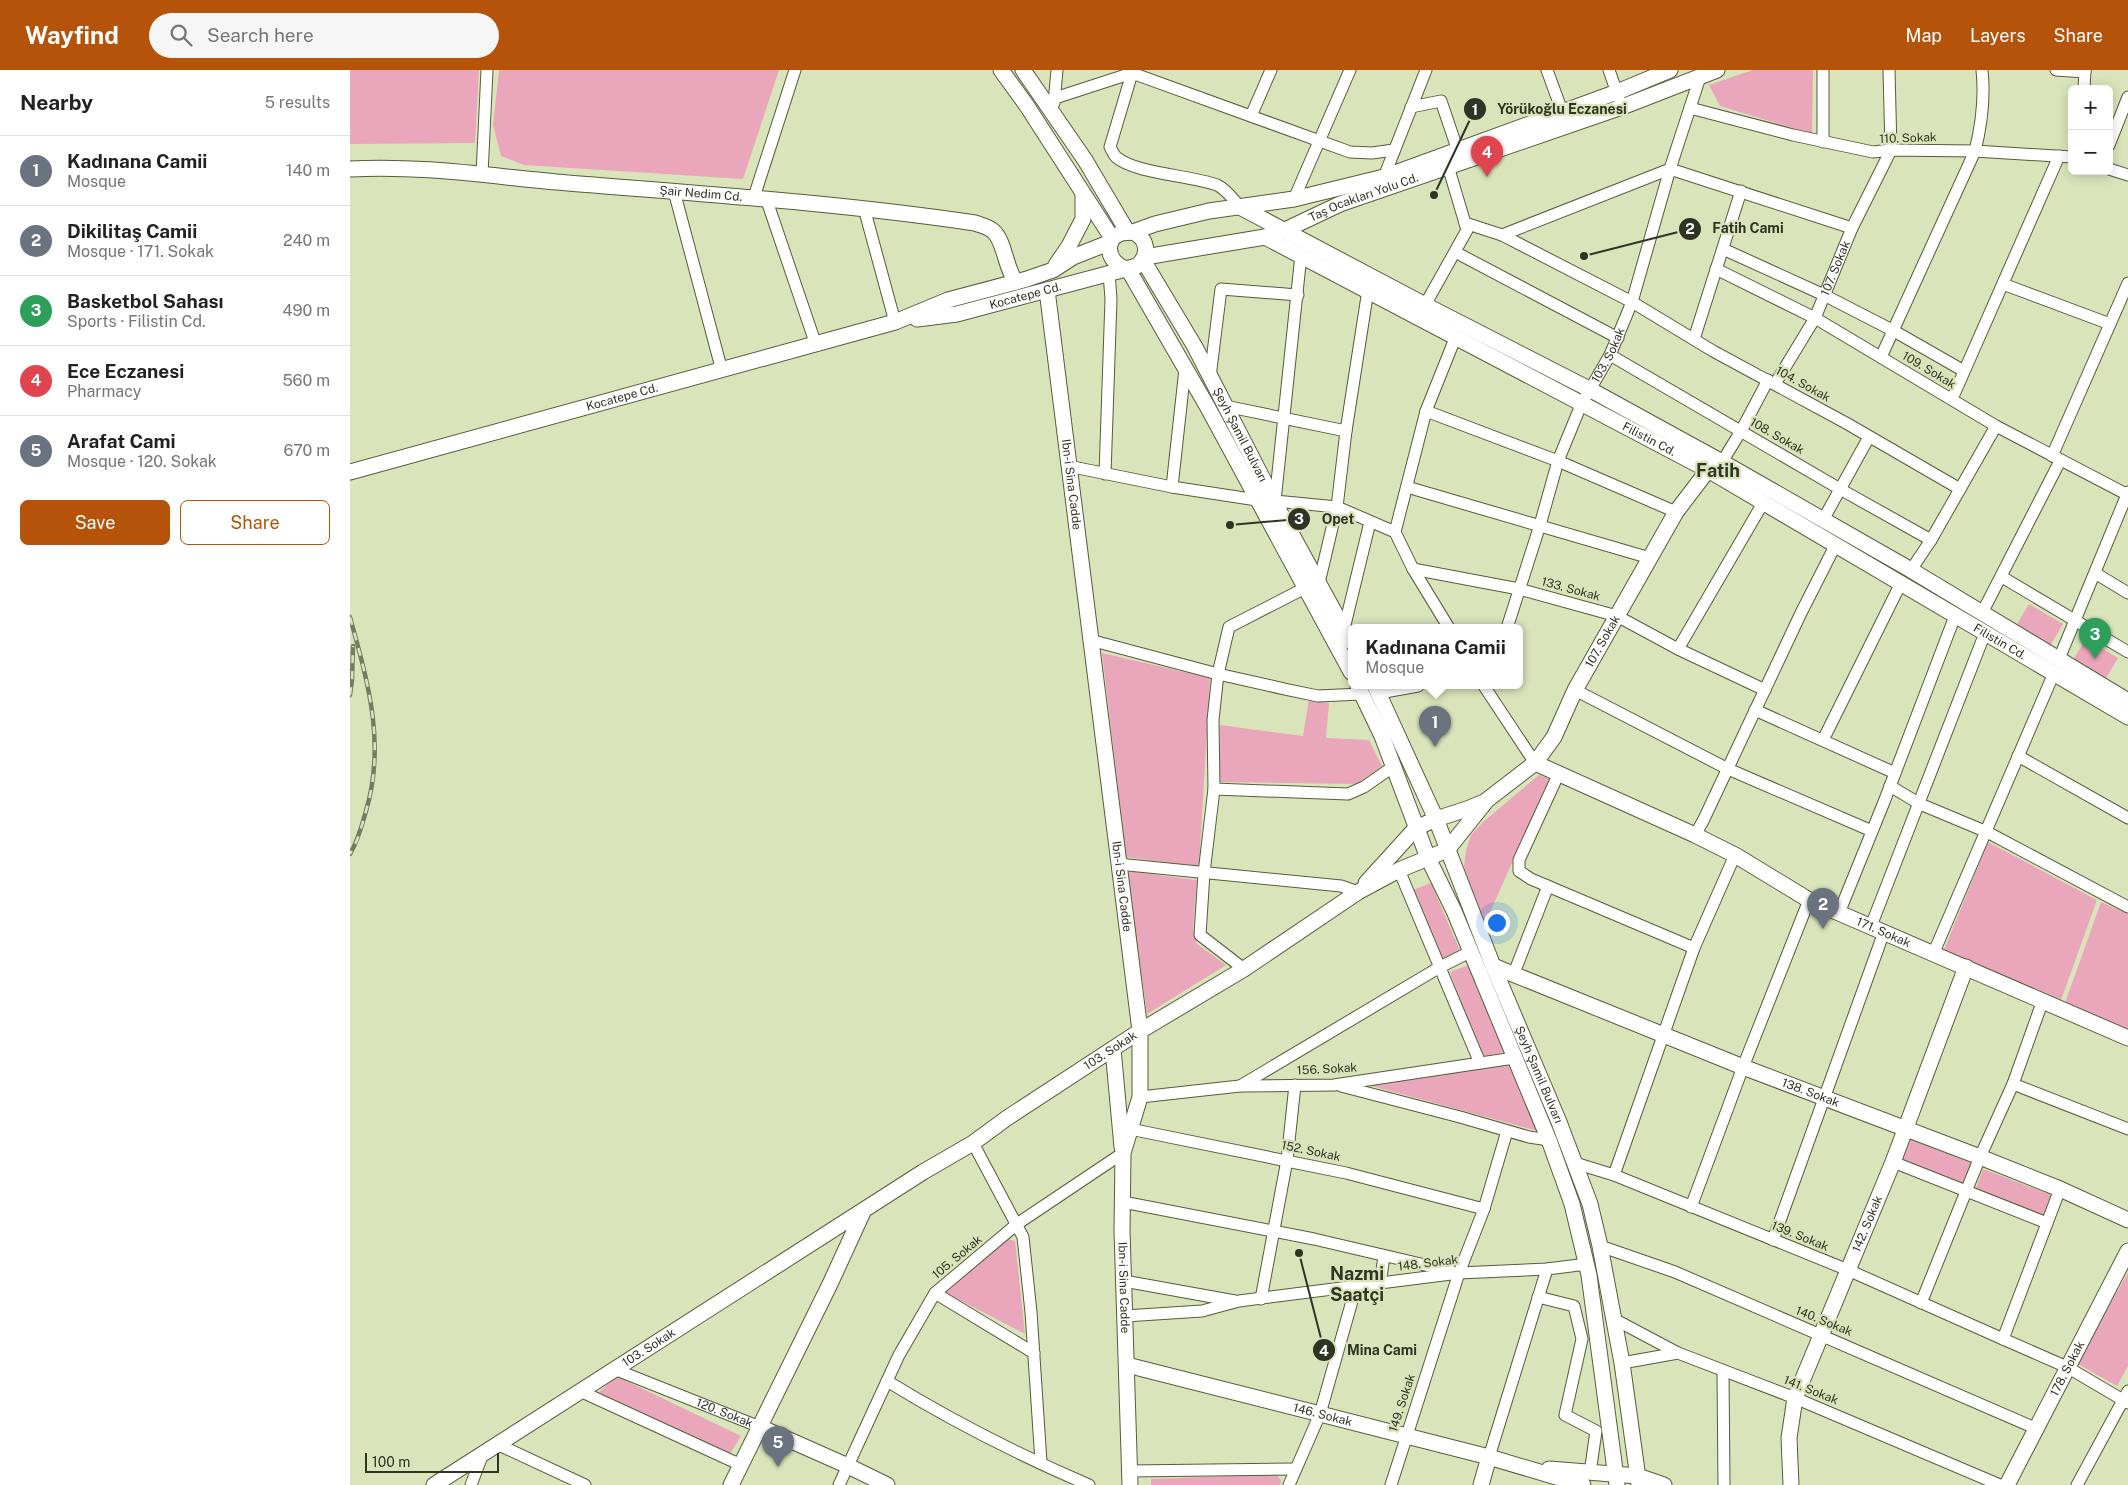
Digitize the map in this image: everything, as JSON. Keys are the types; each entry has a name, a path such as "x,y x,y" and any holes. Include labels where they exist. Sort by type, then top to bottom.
{"main road":[{"name":"Şeyh Şamil Bulvarı","path":"1001,70 1027,106 1112,240 1109,252 1111,258 1185,369 1257,500 1312,586 1348,635"},
{"name":"Şeyh Şamil Bulvarı","path":"1023,70 1085,160 1130,232 1143,239 1146,251 1144,258 1210,377 1275,501 1348,665"},
{"name":"Taş Ocakları Yolu Cd.","path":"1130,232 1182,217 1294,199 1384,177 1617,92 1670,70"},
{"name":"Taş Ocakları Yolu Cd.","path":"1144,258 1265,237 1285,230 1340,204 1622,107 1717,70"},
{"name":"Şair Nedim Cd.","path":"350,169 425,168 864,208 975,223 993,231 999,239 1010,274 1016,282"},
{"path":"1053,270 1069,246 1083,219 1083,194"},
{"name":"Filistin Cd.","path":"1240,207 1424,305 1589,389 1823,520 1982,613 2128,717"},
{"path":"1112,240 1120,233 1130,232"},
{"name":"Filistin Cd.","path":"1265,237 1708,470 1985,633 2128,701"},
{"name":"Kocatepe Cd.","path":"350,472 896,322 948,300 1053,270 1073,257 1112,240"},
{"path":"1120,270 1137,266 1144,258"},
{"name":"Kocatepe Cd.","path":"896,322 957,314 1120,270"},
{"name":"Ibn-i Sina Cadde","path":"1046,290 1140,1031 1140,1097 1123,1153 1122,1202 1130,1478"},
{"path":"1708,470 1722,462"},
{"name":"107. Sokak","path":"1487,800 1536,763 1554,737 1575,690 1676,512 1708,470"},
{"name":"Şeyh Şamil Bulvarı","path":"1377,689 1436,819 1493,966 1575,1163 1590,1204 1600,1246 1622,1363 1638,1481"},
{"name":"Şeyh Şamil Bulvarı","path":"1360,690 1382,736 1428,858 1454,911 1549,1140 1572,1204 1586,1264 1607,1396 1617,1479"},
{"name":"171. Sokak","path":"1536,763 1695,835 1735,856 1809,900 1934,952 2128,1038"},
{"path":"1447,850 1487,800"},
{"name":"103. Sokak","path":"1358,892 1416,828 1436,819 1467,810 1487,800"},
{"name":"103. Sokak","path":"434,1485 499,1445 614,1368 863,1212 923,1172 972,1143 1140,1031 1244,969 1358,892 1399,870 1447,850"},
{"name":"138. Sokak","path":"1493,966 1514,972 1743,1067 1980,1157 2060,1189 2128,1220"},
{"name":"142. Sokak","path":"1791,1485 1789,1438 1795,1398 1893,1162 1966,967"},
{"path":"1113,1049 1123,1153"},
{"path":"731,1485 830,1284 863,1212"},
{"name":"178. Sokak","path":"2007,1485 2128,1251"},
{"name":"146. Sokak","path":"1127,1365 1489,1457 1567,1483 1587,1479"},
{"name":"120. Sokak","path":"760,1427 887,1485"},
{"path":"1481,1485 1489,1457"},
{"name":"146. Sokak","path":"1518,1466 1587,1479 1617,1479 1660,1485"}],"street":[{"path":"482,174 487,70"},
{"path":"794,70 760,198 816,345"},
{"path":"1053,114 1057,70"},
{"path":"1251,116 1271,70"},
{"path":"1294,199 1350,70"},
{"path":"1384,177 1426,70"},
{"path":"1547,70 1562,111"},
{"path":"1609,70 1622,107"},
{"path":"1822,70 1823,142"},
{"path":"1889,70 1891,150"},
{"path":"1881,357 1975,151 1982,123 1984,103 1982,70"},
{"path":"2056,70 2085,71 2084,85"},
{"path":"1055,98 1133,72 1320,142 1357,153 1394,150"},
{"path":"1133,72 1110,146 1114,155 1125,163 1138,167 1219,186 1240,207"},
{"name":"103. Sokak","path":"1509,624 1558,461 1581,404 1618,338 1632,302 1670,168 1700,76"},
{"path":"2113,135 2128,97"},
{"path":"1411,107 1441,101 1458,151"},
{"name":"110. Sokak","path":"1690,108 1823,142 1873,152 1891,150 1975,151 2068,156"},
{"name":"107. Sokak","path":"1722,462 1771,382 1815,318 1852,228 1891,150"},
{"path":"1952,399 2003,284 2068,158"},
{"path":"1424,305 1467,230 1448,166"},
{"path":"1502,235 1670,168 1852,228"},
{"path":"2113,170 2128,175"},
{"path":"674,191 722,371"},
{"path":"1694,339 1741,191"},
{"path":"864,208 896,322"},
{"name":"104. Sokak","path":"1466,223 1502,235 1632,302 1960,489"},
{"path":"1723,249 1824,294 1964,371"},
{"path":"1455,252 1618,338"},
{"path":"1301,255 1275,501 1337,507 1395,532"},
{"name":"109. Sokak","path":"1716,269 1815,318 1996,426 2128,494"},
{"path":"1105,474 1111,299 1120,270"},
{"path":"1982,613 2002,576 2056,458 2110,324 2124,305 2128,283"},
{"path":"2003,284 2110,324"},
{"path":"1210,377 1221,289 1298,296"},
{"path":"1244,969 1200,934 1204,873 1214,789 1214,720 1218,674 1229,627 1312,586 1337,507 1346,431 1368,290"},
{"path":"1447,624 1413,568 1395,532 1426,411 1456,336"},
{"name":"108. Sokak","path":"1610,354 1840,490 1931,540"},
{"path":"1172,487 1185,369"},
{"path":"1225,406 1346,431"},
{"path":"1426,411 1558,461 1676,512"},
{"path":"1910,570 1931,540 1996,426"},
{"path":"1823,520 1869,436"},
{"path":"1068,466 1172,487 1257,500"},
{"path":"1407,487 1650,558"},
{"path":"1934,952 1987,832 2128,494"},
{"path":"1678,649 1763,503"},
{"path":"1350,624 1370,522"},
{"path":"1695,835 1836,544"},
{"name":"133. Sokak","path":"1413,568 1519,589 1617,616 1678,649 1765,690"},
{"path":"2095,573 2128,593"},
{"path":"2002,576 2128,652"},
{"path":"1823,740 1901,584"},
{"path":"1839,912 1890,786 1955,616"},
{"path":"1773,1240 1824,1097 1920,804 1985,633"},
{"path":"1090,640 1218,674 1318,696 1360,690"},
{"path":"1489,689 1536,763"},
{"path":"1575,690 1728,769 1872,831"},
{"path":"1755,710 1895,773"},
{"path":"2018,756 2128,818"},
{"path":"1214,789 1348,794 1364,788 1394,766"},
{"path":"1559,773 1519,860 1519,871 1531,879 1694,948"},
{"path":"1890,786 1920,804 1987,832 2128,907"},
{"path":"1614,1175 1694,948 1735,856"},
{"path":"1118,864 1341,886 1358,892"},
{"path":"1399,870 1480,1063"},
{"path":"1514,972 1548,886"},
{"path":"1691,1208 1743,1067 1809,900"},
{"path":"1240,1086 1440,967 1470,952"},
{"path":"1921,1303 1968,1192 1980,1157 2013,1084 2043,1000"},
{"name":"156. Sokak","path":"1140,1097 1240,1086 1334,1085 1514,1058"},
{"path":"2013,1084 2128,1129"},
{"path":"1260,1299 1287,1160 1295,1085"},
{"path":"1334,1085 1529,1138 1549,1140"},
{"name":"152. Sokak","path":"1130,1130 1346,1172 1484,1209"},
{"name":"149. Sokak","path":"1391,1485 1459,1273 1484,1209 1507,1131"},
{"path":"972,1143 1023,1237 1042,1462"},
{"name":"105. Sokak","path":"839,1485 899,1355 935,1294 1017,1224 1123,1153"},
{"path":"1893,1162 2047,1223"},
{"name":"139. Sokak","path":"1575,1163 1614,1175 1691,1208 1848,1270 2067,1367 2126,1398"},
{"path":"2003,1339 2060,1189"},
{"path":"1122,1202 1272,1231 1459,1273"},
{"name":"140. Sokak","path":"1600,1246 1675,1272 1763,1311 1822,1334 2035,1428"},
{"path":"1380,1284 1384,1256"},
{"name":"148. Sokak","path":"1125,1316 1202,1311 1239,1301 1459,1273 1547,1269 1586,1264"},
{"path":"1489,1457 1547,1269"},
{"path":"1124,1281 1239,1301"},
{"path":"1289,1485 1320,1414 1356,1287"},
{"path":"935,1294 1034,1353"},
{"path":"1538,1297 1574,1306 1582,1339 1565,1415 1596,1431 1587,1479"},
{"name":"141. Sokak","path":"1614,1319 1678,1353 1795,1398 2000,1485"},
{"path":"1622,1363 1678,1353"},
{"name":"120. Sokak","path":"614,1368 760,1427"},
{"path":"1723,1371 1724,1485"},
{"path":"887,1381 993,1442 1042,1462 1089,1485"},
{"path":"580,1391 741,1465"},
{"path":"2076,1485 2126,1398"},
{"path":"499,1445 585,1485"},
{"path":"471,1485 482,1456"},
{"path":"1130,1478 1295,1469"}],"shaded area":[{"path":"350,70 479,70 475,143 350,144"},
{"path":"499,70 779,70 743,179 524,165 501,156 493,125"},
{"path":"1753,70 1813,70 1812,134 1720,106 1709,85"},
{"path":"2029,604 2063,624 2050,646 2016,626"},
{"path":"2086,639 2118,658 2105,680 2073,660"},
{"path":"1102,653 1210,678 1199,867 1126,857"},
{"path":"1309,700 1329,703 1326,738 1369,740 1382,766 1357,784 1219,782 1220,725 1303,736"},
{"path":"1539,775 1549,779 1484,926 1464,867 1471,835 1483,822"},
{"path":"1988,842 2097,900 2061,1000 1944,950"},
{"path":"1127,871 1197,880 1193,929 1197,944 1226,965 1147,1014"},
{"path":"1431,883 1460,951 1442,959 1413,890"},
{"path":"2101,902 2128,914 2128,1029 2065,1003"},
{"path":"1469,965 1504,1052 1482,1057 1450,972"},
{"path":"1512,1064 1538,1131 1368,1085"},
{"path":"1907,1138 1971,1163 1963,1184 1899,1160"},
{"path":"1983,1169 2051,1195 2043,1217 1975,1191"},
{"path":"1007,1239 1015,1241 1025,1334 942,1291"},
{"path":"2128,1273 2128,1366 2117,1386 2076,1363"},
{"path":"616,1376 741,1436 728,1457 594,1397"},
{"path":"1277,1474 1281,1481 1280,1485 1151,1485 1151,1479"}],"railway":[{"path":"350,617 368,689 374,737 372,786 361,827 350,854"},
{"path":"350,695 353,646"}],"place":[{"name":"Ece Eczanesi","path":"1487,177"},
{"name":"Yörükoğlu Eczanesi","path":"1434,195"},
{"name":"Fatih Cami","path":"1584,256"},
{"name":"Opet","path":"1230,525"},
{"name":"Basketbol Sahası","path":"2095,659"},
{"name":"Kadınana Camii","path":"1435,747"},
{"name":"Dikilitaş Camii","path":"1823,929"},
{"name":"Mina Cami","path":"1299,1253"},
{"name":"Arafat Cami","path":"778,1467"}],"district":[{"name":"Fatih","path":"1718,471"},
{"name":"Nazmi Saatçi","path":"1357,1284"}]}
